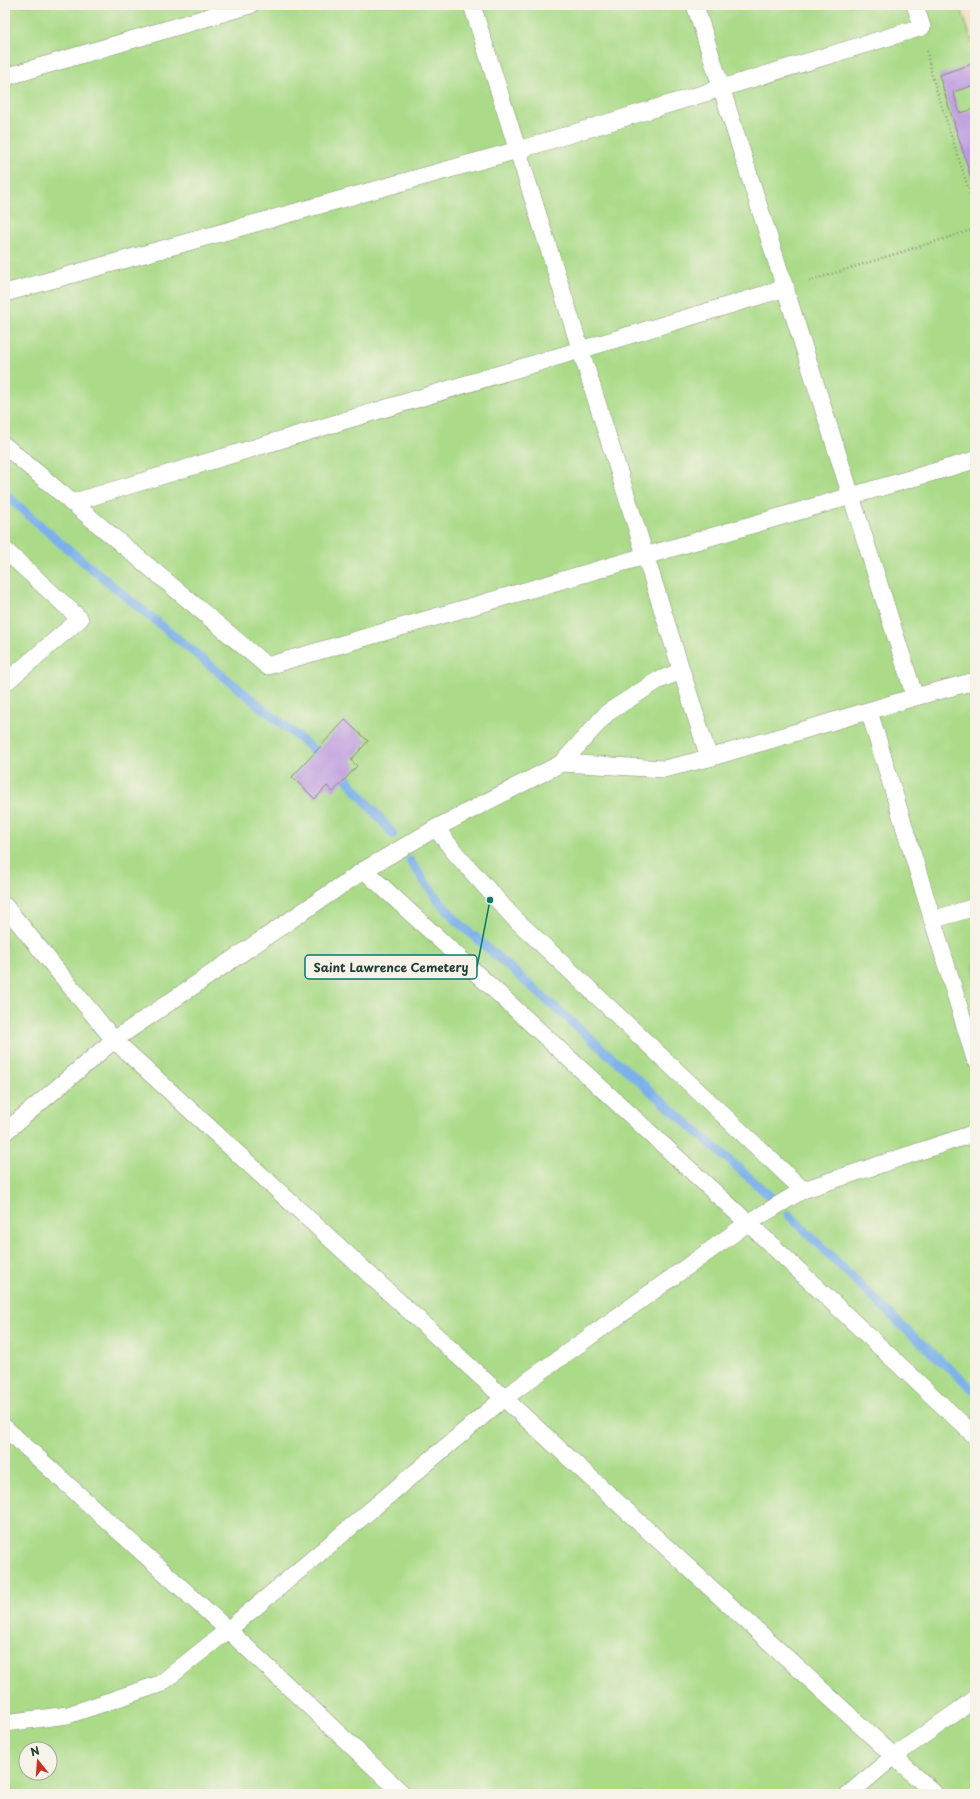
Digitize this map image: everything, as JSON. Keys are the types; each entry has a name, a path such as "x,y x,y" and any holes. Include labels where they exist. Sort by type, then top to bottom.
{"lane":[{"path":"5,77 250,5"},
{"path":"472,5 709,758"},
{"path":"695,5 915,697"},
{"path":"5,293 518,150 922,28 915,5"},
{"path":"71,503 786,288"},
{"path":"5,446 71,503 267,666 975,460"},
{"path":"5,550 80,619 5,683"},
{"path":"5,1132 114,1040 364,870 436,828 562,763 607,713 657,681 681,671"},
{"path":"562,763 664,769 709,758 915,697 975,681"},
{"path":"869,711 975,1059"},
{"path":"436,828 456,854 513,917 803,1190"},
{"path":"364,870 748,1223 975,1436"},
{"path":"5,906 114,1040 935,1794"},
{"path":"932,920 975,907"},
{"path":"5,1723 68,1715 160,1684 228,1630 504,1398 748,1223 803,1190 975,1133"},
{"path":"5,1428 228,1630 403,1794"},
{"path":"849,1794 894,1756 975,1698"}],"path":[{"path":"922,28 932,76 975,209"},
{"path":"786,288 975,229"}],"green space":[{"path":"5,5 960,5 975,51 975,1794 5,1794"}],"building":[{"path":"975,63 975,85 953,92 960,113 975,109 975,190 939,75"},
{"path":"345,720 368,741 351,760 357,766 333,792 327,786 315,799 292,777"}],"waterway":[{"path":"5,494 58,541 315,751"},
{"path":"346,778 393,834"},
{"path":"410,861 435,896 460,924 770,1196"},
{"path":"789,1215 901,1325 975,1391"}],"place":[{"name":"Saint Lawrence Cemetery","path":"490,900"}]}
